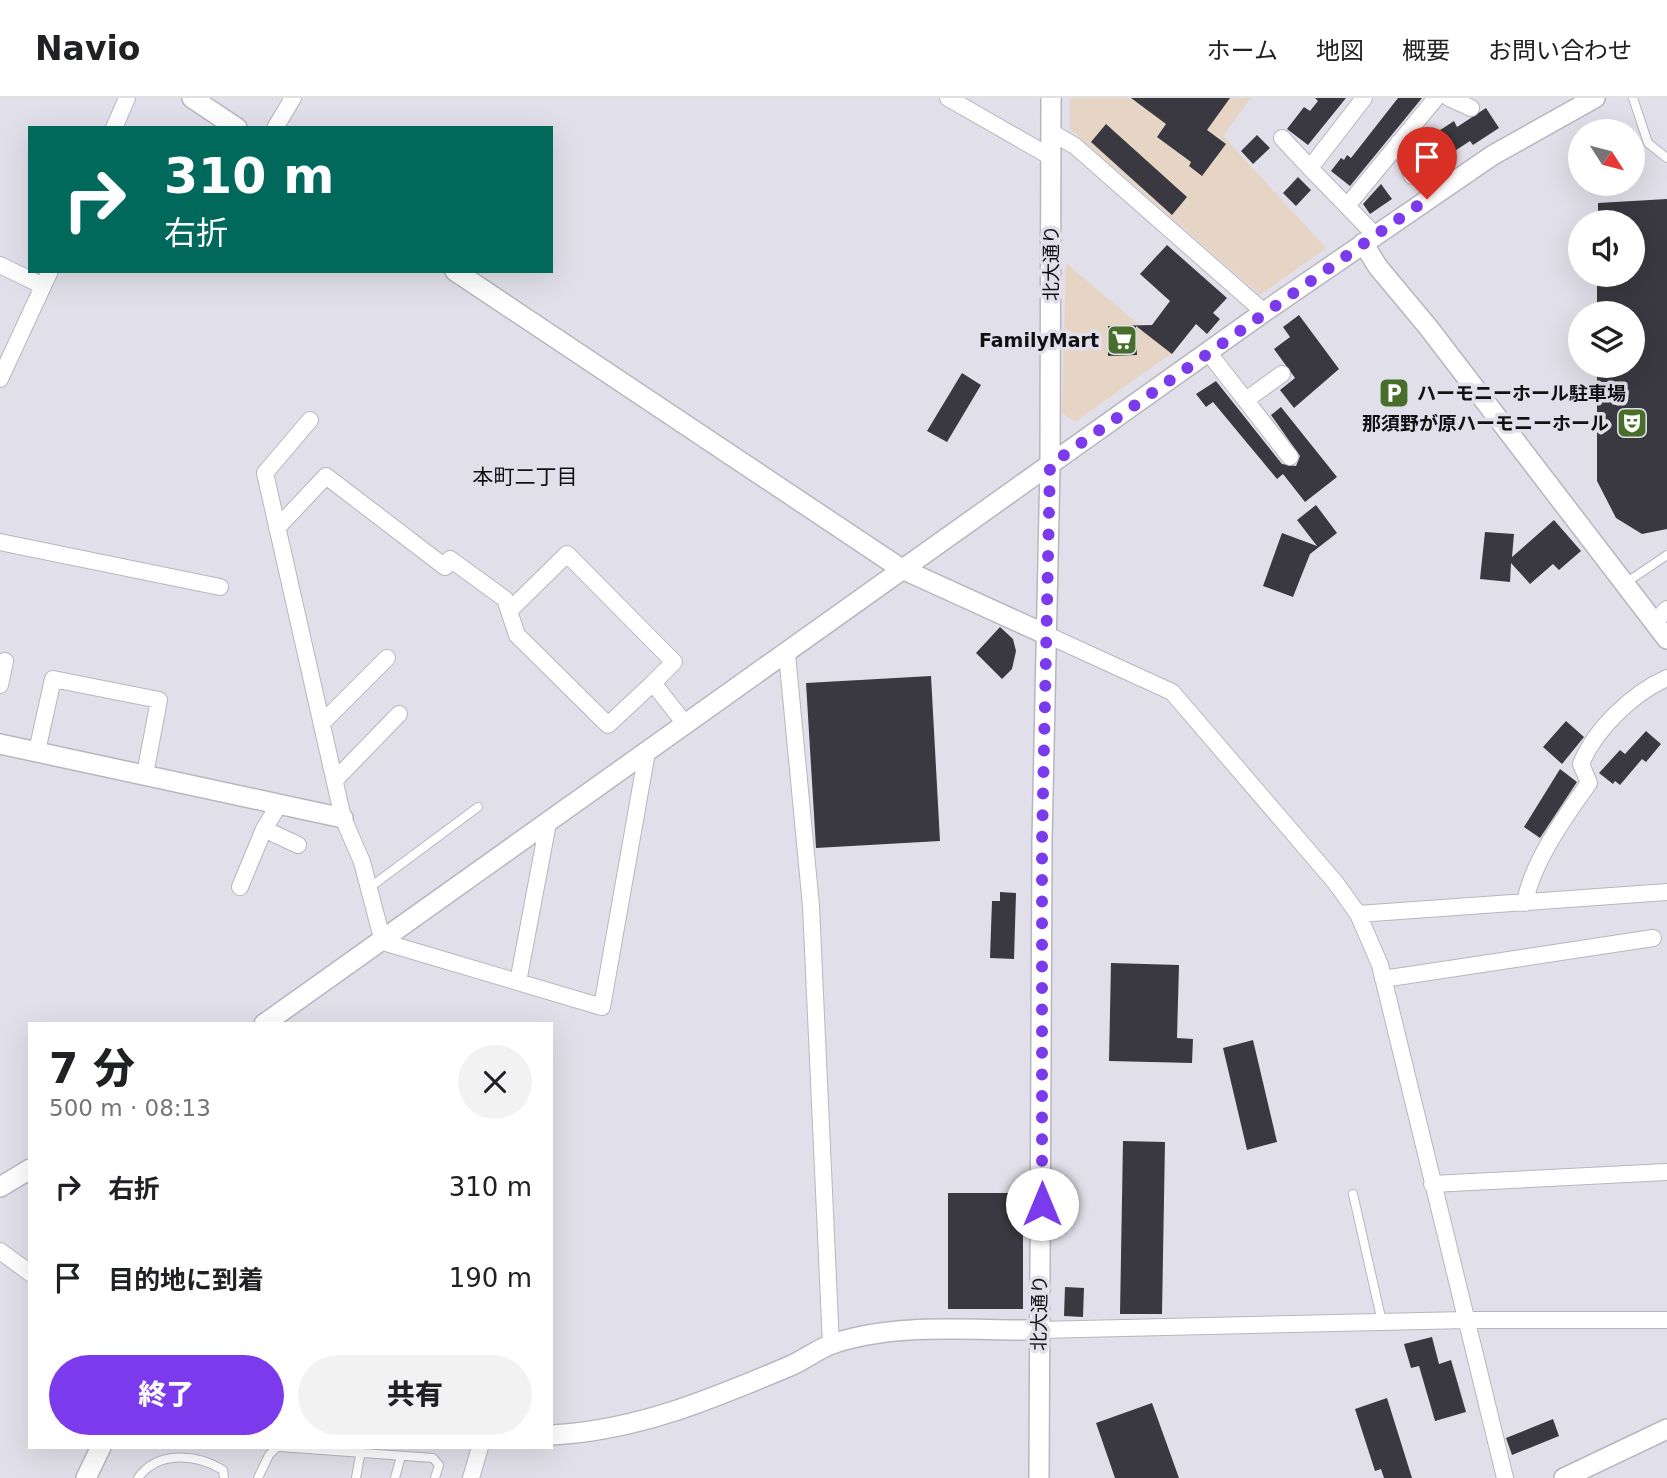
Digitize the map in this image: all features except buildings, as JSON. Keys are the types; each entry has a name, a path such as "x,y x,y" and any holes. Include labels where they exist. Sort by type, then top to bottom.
{"street":[{"path":"115,126 127,98"},
{"path":"192,98 234,126"},
{"path":"276,126 293,98"},
{"path":"948,98 1051,158"},
{"name":"北大通り","path":"1039,1478 1038,1330 1045,634 1050,465 1051,98"},
{"path":"1310,168 1364,98"},
{"path":"1347,206 1436,98"},
{"path":"1449,98 1471,108"},
{"path":"270,1022 787,654 900,568 1264,312 1493,155 1585,100"},
{"path":"1051,132 1075,146 1264,312"},
{"path":"1282,138 1347,206 1369,239 1378,267 1428,327 1624,584 1661,616 1667,639"},
{"path":"1399,142 1412,176"},
{"path":"0,265 46,279 0,379"},
{"path":"458,273 900,568 1172,692 1335,882 1358,914 1383,979 1504,1478"},
{"path":"1208,352 1290,457"},
{"path":"1246,400 1282,374"},
{"path":"310,420 265,473 343,818 362,862 383,942"},
{"path":"277,528 326,476 445,567 450,559 505,599 509,611 517,635 608,725 674,662 567,554 509,611"},
{"path":"0,542 220,587"},
{"path":"787,654 811,906 831,1345"},
{"path":"322,723 387,658"},
{"path":"0,685 5,661"},
{"path":"1525,903 1534,874 1567,813 1589,783 1581,764 1587,749 1611,720 1656,683 1667,678"},
{"path":"37,751 53,679 159,700 145,774"},
{"path":"653,683 686,725"},
{"path":"335,780 399,714"},
{"path":"0,744 343,818"},
{"path":"383,942 601,1007 647,752"},
{"path":"240,887 264,829 280,803"},
{"path":"518,982 548,824"},
{"path":"264,829 298,845"},
{"path":"1358,914 1667,892"},
{"path":"1383,979 1653,938"},
{"path":"0,1187 28,1170"},
{"path":"1432,1184 1667,1172"},
{"path":"0,1251 28,1272"},
{"path":"553,1435 591,1433 690,1408 808,1359 831,1345 899,1331 1466,1320 1667,1320"},
{"path":"1564,1478 1667,1429"},
{"path":"86,1478 100,1449"},
{"path":"471,1478 479,1449"}],"lane":[{"path":"1633,98 1648,143 1667,158"},
{"path":"1624,584 1667,555"},
{"path":"369,888 478,807"},
{"path":"1353,1194 1382,1322"},
{"path":"258,1478 269,1455 276,1449"},
{"path":"334,1449 433,1458 439,1465 435,1478"},
{"path":"356,1478 361,1450"},
{"path":"395,1478 401,1456"},
{"path":"138,1478 151,1465 171,1457 212,1463 223,1470 224,1478"}],"shaded area":[{"path":"1070,98 1251,98 1223,136 1326,248 1260,295 1070,129"},
{"path":"1066,263 1172,353 1075,422 1062,413"}],"place":[{"name":"FamilyMart","path":"1122,340"},
{"name":"ハーモニーホール駐車場","path":"1394,393"},
{"name":"那須野が原ハーモニーホール","path":"1632,423"}],"district":[{"name":"本町二丁目","path":"525,477"}],"route":[{"path":"1042,1204 1042,841 1050,465 1427,199"}]}
